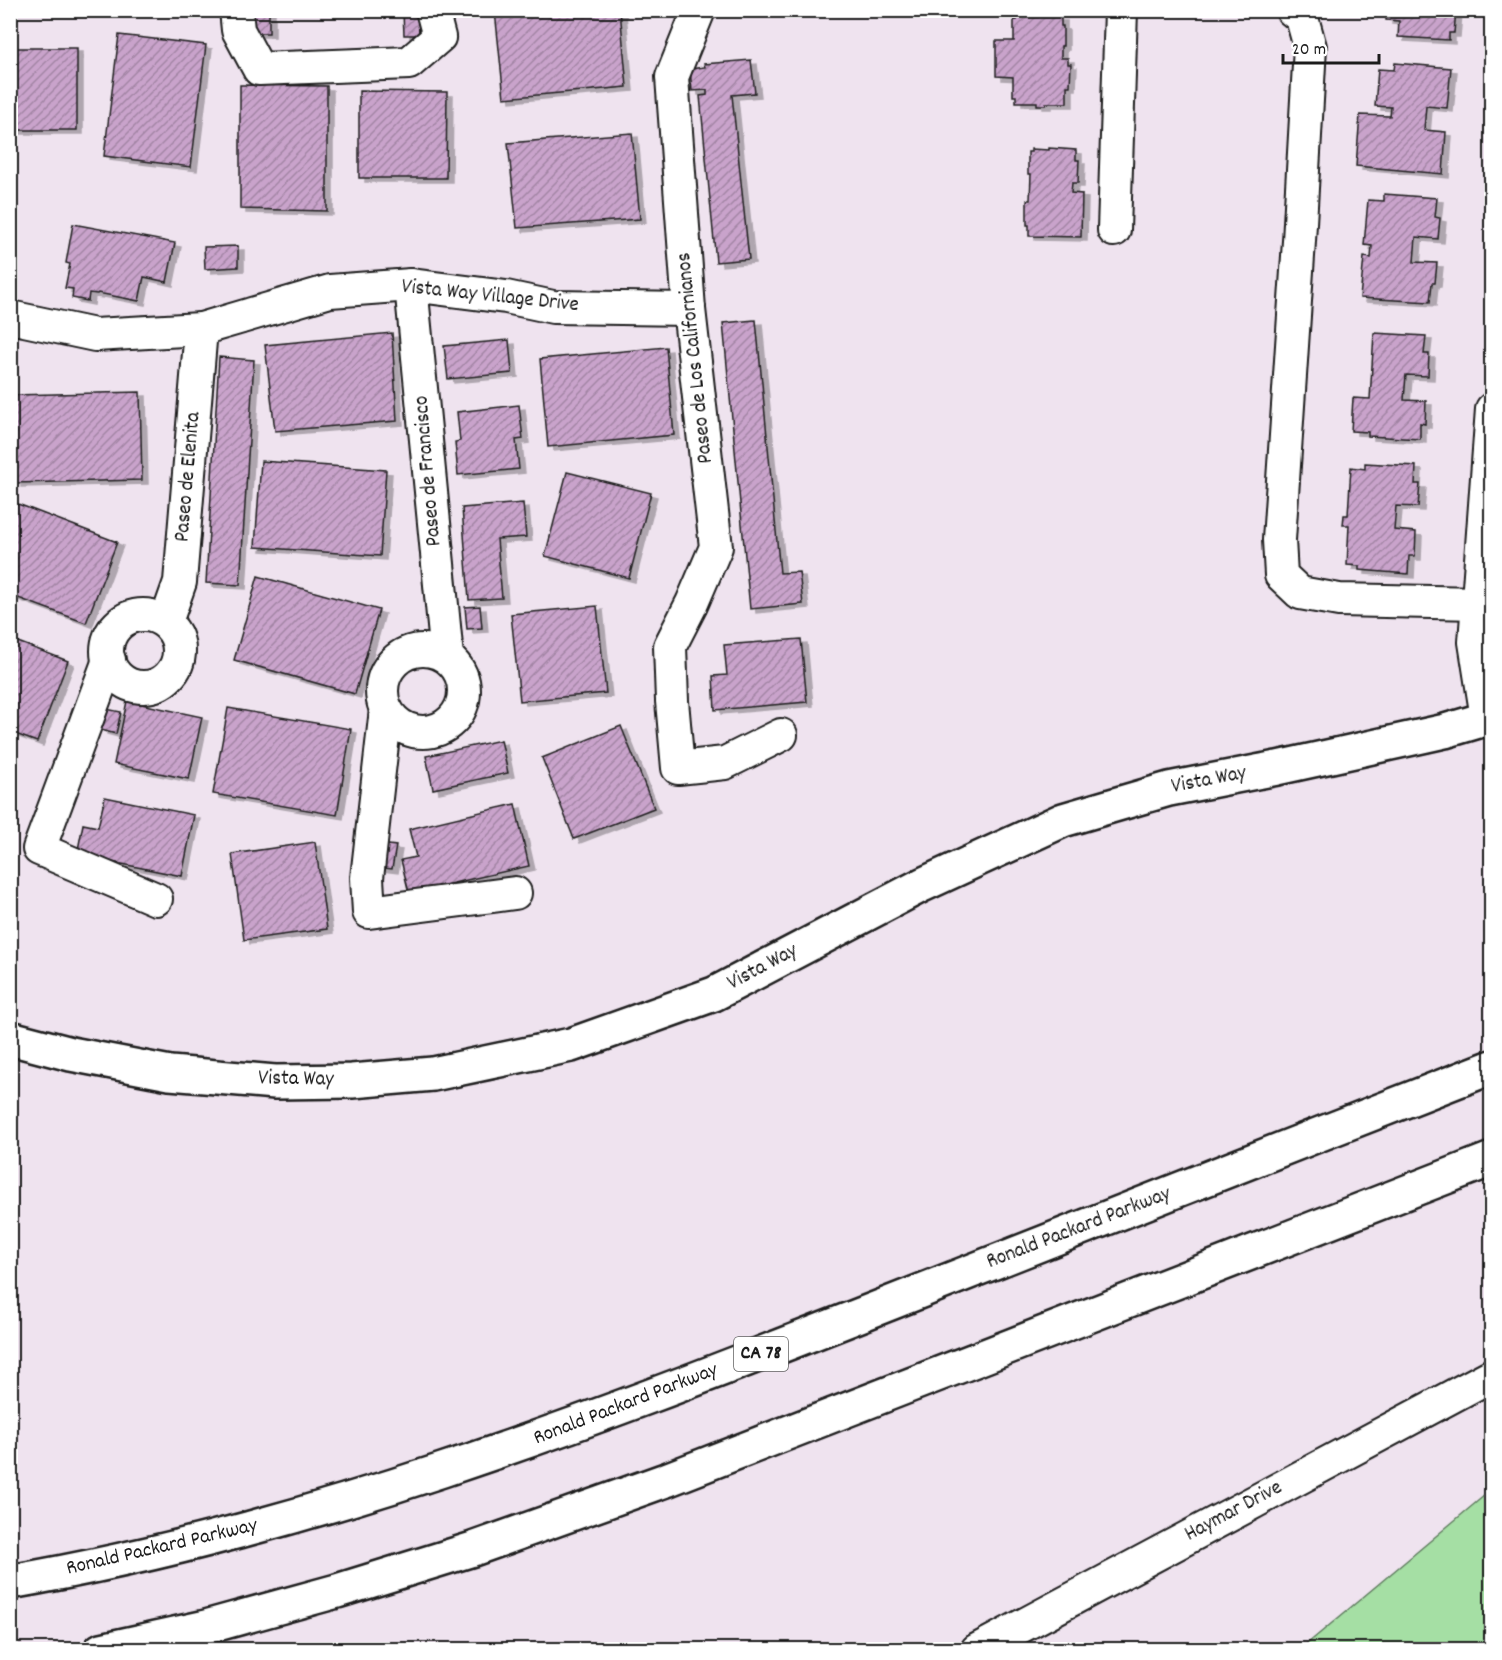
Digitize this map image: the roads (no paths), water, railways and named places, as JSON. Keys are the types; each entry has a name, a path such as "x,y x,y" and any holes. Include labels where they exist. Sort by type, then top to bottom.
{"main road":[{"name":"Vista Way","path":"10,1038 71,1054 170,1073 275,1082 352,1081 433,1074 571,1045 714,994 922,885 1063,820 1169,789 1434,734 1489,718"},
{"name":"Ronald Packard Parkway","path":"10,1582 185,1546 356,1498 530,1441 708,1375 1491,1067"},
{"path":"101,1650 206,1627 294,1603 484,1545 677,1475 1491,1159"}],"street":[{"path":"236,10 238,30 258,69 409,63 439,37 432,10"},
{"name":"Paseo de Los Californianos","path":"699,10 672,77 689,309 716,547 692,603 670,646 678,768 725,763 781,735"},
{"path":"1114,230 1121,10"},
{"path":"1292,10 1302,18 1310,47 1280,540 1281,575 1300,593 1339,600 1478,603"},
{"name":"Vista Way Village Drive","path":"10,317 95,335 201,329 330,291 411,285 506,297 554,307 689,309"},
{"name":"Paseo de Francisco","path":"386,709 393,720 404,728 431,731 444,727 454,718 461,706 464,693 462,680 456,667 447,657 411,285"},
{"name":"Paseo de Elenita","path":"166,622 180,582 201,329"},
{"path":"1489,718 1475,642 1491,409"},
{"path":"144,615 166,622 179,643 176,668 158,684 146,687 134,686 122,680 114,671 109,660 107,649 115,629 123,621 133,617 144,615"},
{"path":"447,657 420,650 407,653 396,660 387,671 383,683 382,697 386,709 367,878 369,912 515,893"},
{"path":"109,660 39,849 156,899"},
{"name":"Haymar Drive","path":"977,1650 1491,1375"}]}
